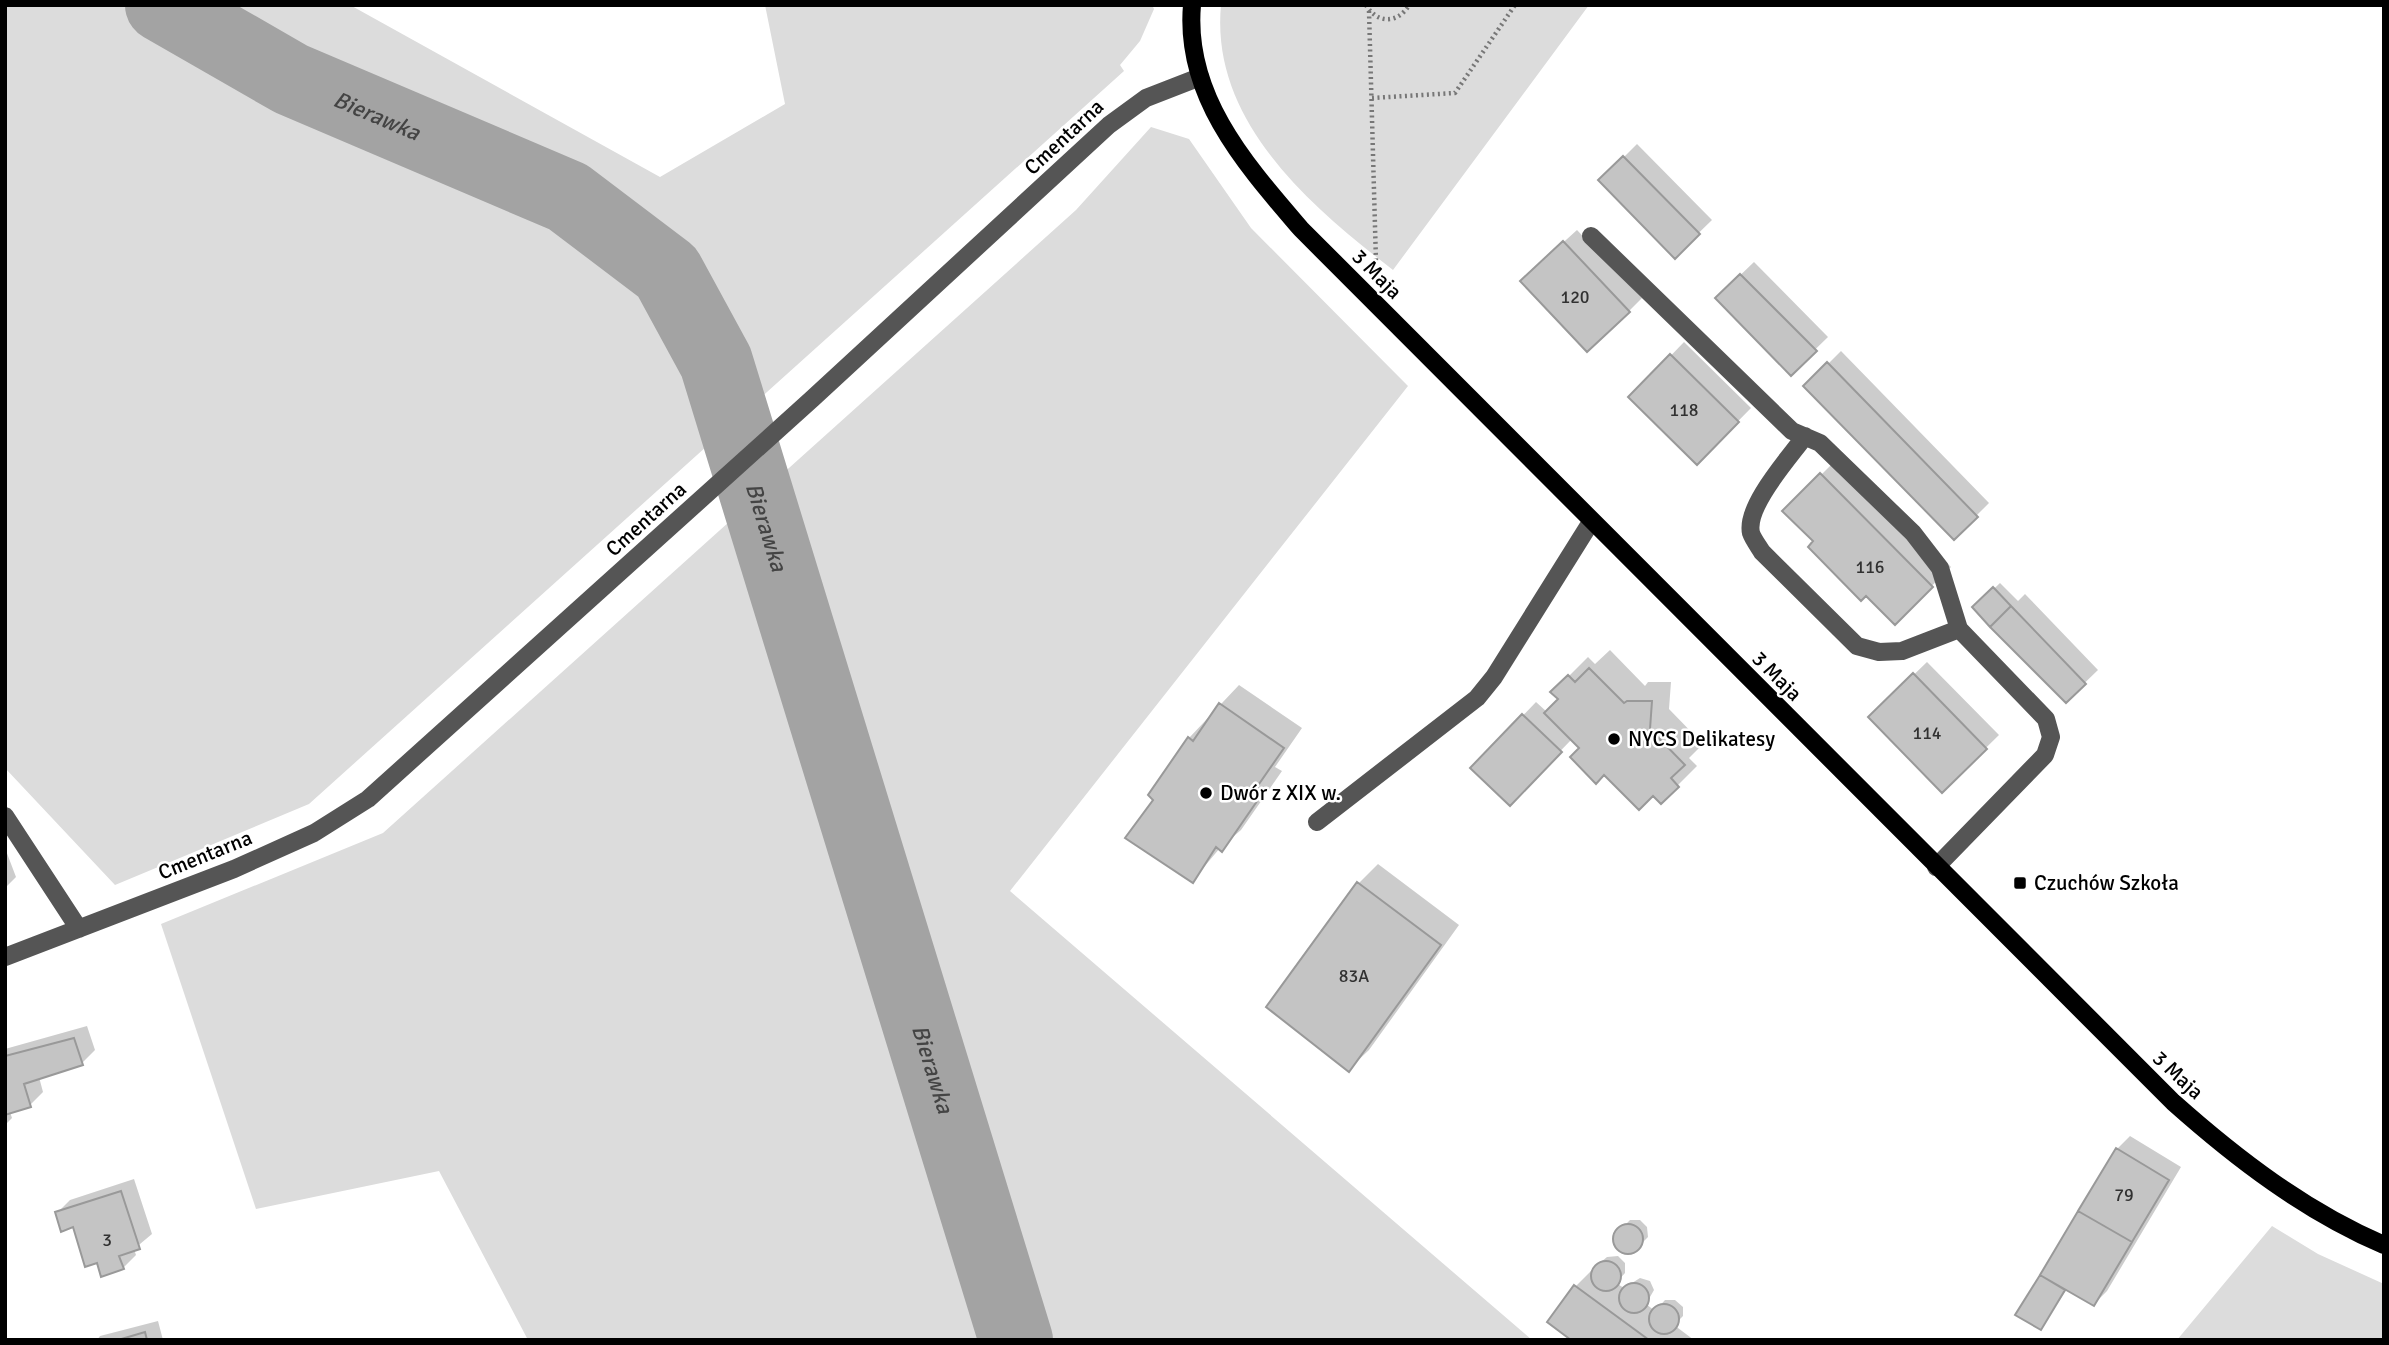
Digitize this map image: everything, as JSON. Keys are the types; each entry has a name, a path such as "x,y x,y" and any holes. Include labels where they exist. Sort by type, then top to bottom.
{"main road":[{"name":"3 Maja","path":"1192,5 1191,37 1200,77 1214,112 1237,151 1301,229 2103,1036 2215,1140 2310,1208 2384,1245"}],"street":[{"name":"Cmentarna","path":"5,957 234,869 340,819 404,769 1129,108 1163,89 1200,77"},
{"path":"1591,236 1792,431 1820,443 1913,533 1940,568 1959,629 2046,719 2051,737 2045,755 1936,867"},
{"path":"1805,436 1772,481 1751,520 1751,533 1762,552 1857,646 1879,652 1902,651 1959,629"},
{"path":"1317,822 1476,698 1494,677 1591,522"},
{"path":"5,816 79,929"}],"path":[{"path":"1366,5 1376,17 1391,20 1404,13 1409,5"},
{"path":"1372,98 1455,93 1515,5"},
{"path":"1369,11 1376,267"}],"shaded area":[{"path":"5,5 350,5 660,177 785,104 765,5 1152,5 1154,9 1140,41 1120,65 1124,71 309,804 115,885 5,768"},
{"path":"1221,5 1589,5 1393,270 1299,189 1272,157 1249,123 1232,86 1222,47"},
{"path":"1151,127 1189,139 1251,228 1408,386 1010,891 1532,1340 528,1340 439,1171 256,1209 161,924 383,833 1076,210"},
{"path":"2272,1226 2318,1254 2384,1284 2384,1340 2177,1340"}],"building":[{"path":"1623,156 1700,234 1675,259 1598,180"},
{"path":"1563,241 1630,312 1587,352 1520,281"},
{"path":"1740,274 1817,351 1791,376 1715,298"},
{"path":"1670,354 1739,422 1697,465 1628,397"},
{"path":"1827,362 1978,517 1954,540 1803,386"},
{"path":"1820,473 1933,587 1895,625 1866,596 1861,601 1808,547 1813,541 1782,511"},
{"path":"1993,587 2011,606 1990,627 1972,607"},
{"path":"2011,606 2086,684 2066,703 1990,627"},
{"name":"NYCS Delikatesy","path":"1589,668 1624,703 1652,701 1650,729 1685,765 1671,778 1679,787 1661,804 1653,796 1639,810 1604,775 1596,784 1570,757 1579,748 1544,713 1558,699 1550,692 1568,675 1575,682"},
{"path":"1913,673 1987,749 1942,793 1868,717"},
{"name":"Dwór z XIX w.","path":"1219,703 1284,748 1257,787 1264,791 1222,852 1216,847 1193,883 1125,838 1153,800 1148,795 1188,737 1193,741"},
{"path":"1522,714 1562,752 1510,806 1470,768"},
{"path":"1357,882 1441,945 1349,1072 1266,1007"},
{"path":"74,1038 83,1065 24,1084 31,1107 5,1115 5,1056"},
{"path":"2116,1148 2169,1180 2132,1242 2078,1211"},
{"path":"121,1191 140,1249 119,1256 124,1269 101,1277 97,1263 85,1267 73,1227 61,1232 55,1212"},
{"path":"2078,1211 2132,1242 2094,1306 2040,1275"},
{"path":"1628,1224 1634,1225 1642,1233 1642,1245 1634,1253 1628,1254 1622,1253 1614,1245 1613,1239 1614,1233 1622,1225"},
{"path":"1606,1261 1612,1262 1620,1270 1620,1282 1612,1290 1606,1291 1600,1290 1592,1282 1591,1276 1592,1270 1600,1262"},
{"path":"2040,1275 2065,1290 2041,1330 2015,1315"},
{"path":"1634,1283 1640,1284 1648,1292 1648,1304 1640,1312 1634,1313 1628,1312 1620,1304 1619,1298 1620,1292 1628,1284"},
{"path":"1574,1285 1649,1340 1571,1340 1547,1322"},
{"path":"1664,1304 1670,1305 1678,1313 1678,1325 1670,1333 1664,1334 1658,1333 1650,1325 1649,1319 1650,1313 1658,1305"},
{"path":"145,1332 147,1340 118,1340"}],"waterway":[{"name":"Bierawka","path":"162,5 291,79 568,197 667,272 716,362 1016,1340"}],"place":[{"name":"NYCS Delikatesy","path":"1614,739"},
{"name":"Dwór z XIX w.","path":"1206,793"},
{"name":"Czuchów Szkoła","path":"2020,883"}]}
